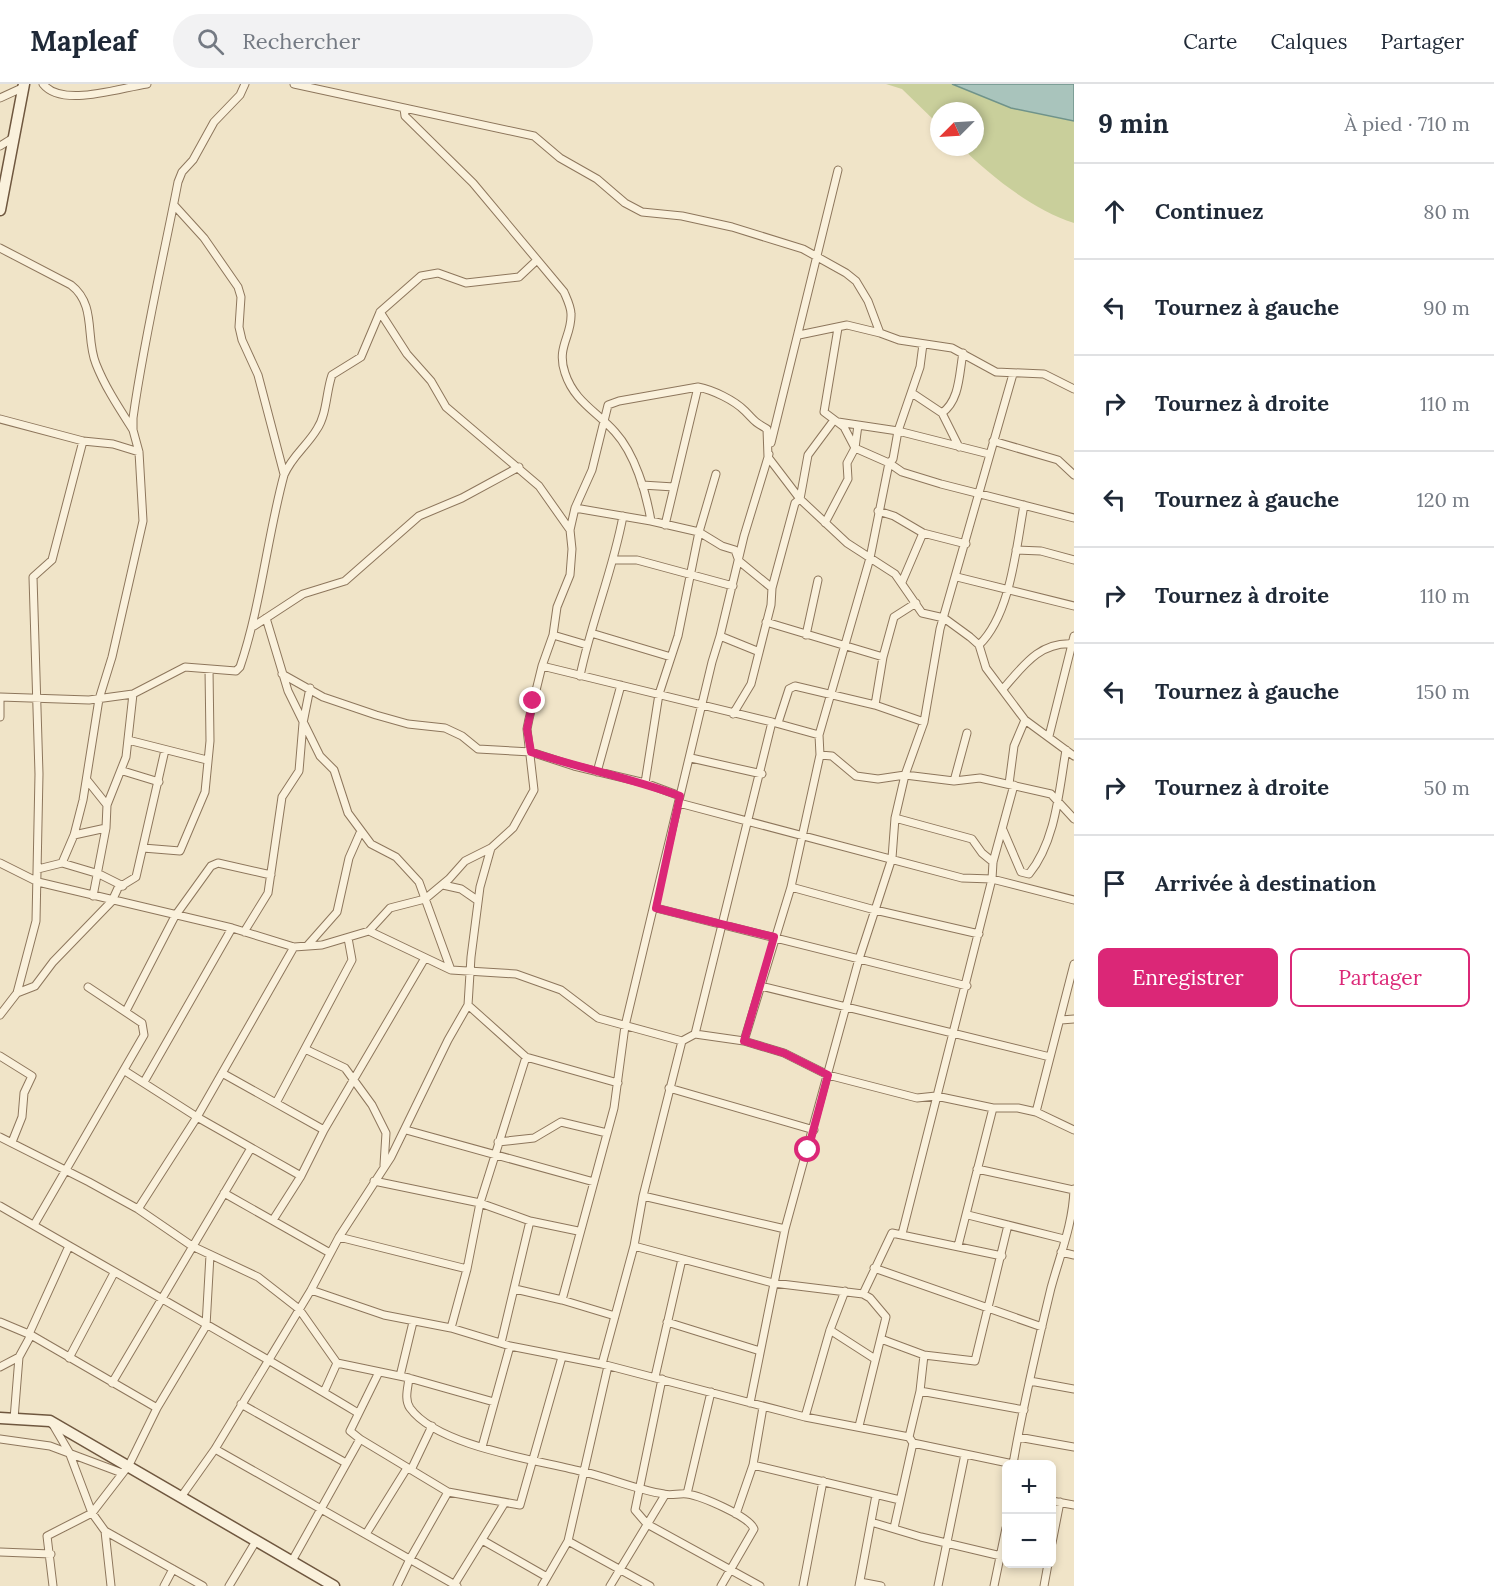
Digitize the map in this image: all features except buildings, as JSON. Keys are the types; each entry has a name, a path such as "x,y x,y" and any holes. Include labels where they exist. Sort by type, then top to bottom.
{"main road":[{"path":"0,210 24,85"},
{"path":"0,1418 50,1421 126,1469 181,1497 292,1561 319,1582 334,1586"}],"street":[{"path":"43,84 51,93 68,96 147,84"},
{"path":"133,429 150,312 182,172 193,160 222,111 233,103 244,84"},
{"path":"294,84 534,136 560,158 597,179 625,203 642,212 682,216 732,227 803,249 856,281 874,311 880,333"},
{"path":"0,98 24,85"},
{"path":"404,108 405,116 467,176 564,292 569,303 571,320 561,348 561,360 572,390 615,432 625,448 642,485 651,521"},
{"path":"0,146 14,138"},
{"path":"562,1300 578,1232 607,1133 618,1083 626,1026 656,908 701,706 768,457 838,170"},
{"path":"174,204 204,238 238,287 240,334 258,375 284,475"},
{"path":"0,248 71,285 81,294 92,330 95,363 108,392 133,429 139,452 143,521 114,646 99,699 87,780 74,835 62,864"},
{"path":"0,717 0,697 99,699 133,694 185,667 236,671 240,667 254,626 261,575 284,475 290,462 317,430 322,420 332,375 361,357 380,312 407,286 427,273 438,273 466,283 505,279 519,277 536,261"},
{"path":"380,312 446,407 539,486 570,530"},
{"path":"799,335 857,326 899,340 939,344 963,353 996,372 1044,374 1074,390"},
{"path":"838,328 824,412 844,427 855,448 889,463 902,472 1074,518"},
{"path":"744,1041 791,886 820,755 819,735 870,558 889,463 893,459 898,431 912,393 923,344"},
{"path":"942,413 950,407 954,399 963,353"},
{"path":"750,1403 784,1229 814,1130 859,959 892,858 895,818 905,775 924,722 944,618 1013,374"},
{"path":"665,525 698,387"},
{"path":"0,863 38,882 232,928 294,947 322,945 369,931 390,908 425,899 443,885 465,861 491,848 513,828 532,798 535,779 527,729 542,666 553,635 557,607 572,565 570,530 575,508 592,470 608,405 698,387 711,390 745,411 751,420 767,429 768,457 800,499 847,543 902,582 927,616 944,618 979,645 986,668 1025,720 1074,756"},
{"path":"912,393 942,413 959,447"},
{"path":"0,419 83,441 113,444 139,452"},
{"path":"836,421 898,431 989,454"},
{"path":"733,714 750,684 772,588 795,503 800,499 808,454 836,421"},
{"path":"825,523 848,479 847,463 855,448 858,425"},
{"path":"0,1015 17,993 36,921 39,774 33,577 52,560 83,441"},
{"path":"993,441 1058,460 1074,475"},
{"path":"254,626 303,594 345,581 419,516 462,498 519,467"},
{"path":"645,783 659,694 688,596 699,532 716,474"},
{"path":"642,485 674,487"},
{"path":"979,645 995,624 1007,590 1023,505"},
{"path":"575,508 699,532 722,546 735,550 739,561 772,588"},
{"path":"878,511 894,516 923,533 966,544"},
{"path":"580,676 587,645 614,560 622,516"},
{"path":"902,582 923,533"},
{"path":"1016,550 1041,551 1074,560"},
{"path":"614,560 630,558 732,586"},
{"path":"957,578 1074,606"},
{"path":"806,635 818,580"},
{"path":"875,705 883,657 894,617 916,603"},
{"path":"266,618 282,674 320,756 334,770 341,798 360,833 370,844 396,857 419,882 451,969"},
{"path":"766,622 883,657"},
{"path":"591,633 671,657"},
{"path":"553,635 587,645"},
{"path":"720,636 757,651"},
{"path":"1003,689 1031,657 1051,644 1073,642 1049,736"},
{"path":"542,666 819,735"},
{"path":"143,848 177,853 183,847 205,792 210,741 209,669"},
{"path":"282,674 323,697 396,722 445,728 462,736 478,749 531,752 597,772 645,783 679,799 749,822 962,878 992,879 1074,900"},
{"path":"597,772 621,685"},
{"path":"695,1034 775,723 789,689 795,686 875,705 924,722"},
{"path":"244,932 266,899 282,797 299,771 303,723 310,688"},
{"path":"93,896 106,828 106,805 123,771 133,694"},
{"path":"902,1234 936,1096 967,986 992,879 993,862 1003,830 1012,784 1014,746 1025,720"},
{"path":"954,781 967,733"},
{"path":"128,740 207,760"},
{"path":"17,993 35,986 53,962 112,901 123,886 136,877 165,750"},
{"path":"1003,830 1021,872 1029,874 1044,847 1057,800 1066,750"},
{"path":"820,755 832,756 856,776 878,779 905,775 954,781 973,777 1012,784 1051,794 1074,819"},
{"path":"691,758 762,774"},
{"path":"123,771 159,782"},
{"path":"87,780 106,805"},
{"path":"895,818 972,839 982,853 993,862"},
{"path":"74,835 106,828"},
{"path":"307,946 337,912 349,858 360,833"},
{"path":"181,1497 215,1449 311,1290 330,1252 406,1130 448,1040 468,1005 477,900 491,848"},
{"path":"126,1011 175,916 207,871 218,863 271,875"},
{"path":"38,869 62,864 99,874 123,886"},
{"path":"443,885 461,889 477,900"},
{"path":"791,886 875,910 979,934"},
{"path":"656,908 967,986"},
{"path":"144,1082 232,928"},
{"path":"369,931 387,937 451,969 516,974 561,990 598,1018 626,1026 682,1041 695,1034 744,1041 784,1053 828,1075 908,1096 936,1096 993,1108 1018,1108 1036,1112 1074,1130"},
{"path":"276,1103 352,960 348,938"},
{"path":"138,1209 197,1117 258,1005 294,947"},
{"path":"273,1220 301,1176 324,1130 425,958"},
{"path":"1036,1112 1074,964"},
{"path":"34,1225 144,1035 144,1027 126,1011 88,987"},
{"path":"761,987 1050,1057"},
{"path":"468,1005 526,1057 618,1083"},
{"path":"1060,1020 1074,1019"},
{"path":"542,1586 568,1540 615,1316 634,1246 643,1196 682,1041"},
{"path":"305,1049 337,1062 345,1068 352,1081 372,1105 386,1133 384,1165"},
{"path":"0,1056 32,1076 24,1093 22,1117 12,1142"},
{"path":"451,1328 493,1156 526,1057"},
{"path":"125,1071 197,1117 301,1176"},
{"path":"222,1073 324,1130"},
{"path":"669,1088 814,1130"},
{"path":"958,1246 968,1215 993,1108"},
{"path":"498,1142 534,1138 561,1122 607,1133"},
{"path":"406,1130 493,1156 594,1182"},
{"path":"0,1137 138,1209 210,1256 258,1277 299,1309 337,1363 409,1378 494,1402"},
{"path":"112,1383 251,1148"},
{"path":"977,1169 1074,1190 1070,1227 1064,1239 1042,1327 1014,1460"},
{"path":"374,1181 480,1203 530,1221 578,1232"},
{"path":"224,1193 330,1252"},
{"path":"643,1196 784,1229"},
{"path":"0,1206 206,1326 269,1359 358,1413"},
{"path":"968,1215 1064,1239"},
{"path":"501,1343 530,1221"},
{"path":"881,1339 924,1354 975,1361 1008,1225"},
{"path":"863,1294 892,1233 1002,1256"},
{"path":"339,1237 467,1269"},
{"path":"15,1419 19,1357 69,1246"},
{"path":"634,1246 773,1283 845,1291 863,1294 870,1298 886,1317 859,1426"},
{"path":"1061,1252 1074,1255"},
{"path":"53,1586 51,1554 46,1536 92,1513 126,1469 157,1408 206,1326 210,1256"},
{"path":"682,1259 667,1322 642,1488 635,1510 647,1524 760,1586"},
{"path":"874,1269 1042,1327"},
{"path":"69,1358 114,1273"},
{"path":"515,1289 615,1316"},
{"path":"311,1290 358,1307 413,1322 451,1328 510,1346 605,1365 763,1407 859,1426 1002,1462"},
{"path":"805,1417 830,1330 845,1291"},
{"path":"0,1322 30,1335 157,1408"},
{"path":"399,1376 413,1322"},
{"path":"667,1322 760,1351"},
{"path":"830,1330 875,1359"},
{"path":"482,1447 510,1346"},
{"path":"894,1528 920,1390 924,1354"},
{"path":"0,1367 19,1357"},
{"path":"379,1372 350,1432 448,1492 504,1504 521,1504 531,1459 562,1357"},
{"path":"324,1392 337,1363"},
{"path":"409,1378 406,1400 408,1406 432,1426 464,1443 584,1472 665,1495 687,1494 736,1514 752,1524 754,1529 721,1586"},
{"path":"1030,1381 1074,1389"},
{"path":"920,1390 1024,1410"},
{"path":"687,1494 711,1392"},
{"path":"241,1404 346,1463"},
{"path":"736,1514 753,1466 763,1407"},
{"path":"50,1421 69,1452 92,1513 105,1531 203,1586"},
{"path":"366,1534 409,1469 432,1426"},
{"path":"1018,1437 1074,1448"},
{"path":"0,1439 50,1446 126,1469"},
{"path":"292,1561 360,1439"},
{"path":"215,1449 456,1585 504,1504"},
{"path":"938,1586 965,1454"},
{"path":"753,1466 900,1500"},
{"path":"803,1586 823,1481"},
{"path":"397,1586 448,1492"},
{"path":"610,1586 665,1495"},
{"path":"876,1495 860,1584 881,1586"},
{"path":"1056,1502 1074,1505"},
{"path":"1056,1516 1060,1502"},
{"path":"871,1522 948,1544 1001,1556"},
{"path":"105,1531 111,1586"},
{"path":"482,1540 547,1577"},
{"path":"568,1540 650,1586"},
{"path":"229,1586 256,1542"},
{"path":"994,1586 1002,1550"},
{"path":"0,1552 51,1554"},
{"path":"1044,1586 1047,1568"},
{"path":"164,1586 172,1569"}],"green space":[{"path":"886,84 952,84 1011,108 1074,121 1074,223 1028,201 971,156 984,156 984,102 930,102 930,116 902,89"}],"water":[{"path":"952,84 1074,84 1074,121 1011,108"}],"route":[{"path":"533,701 527,729 531,752 574,766 645,783 680,796 656,908 774,937 744,1041 784,1053 828,1075 808,1150"}]}
